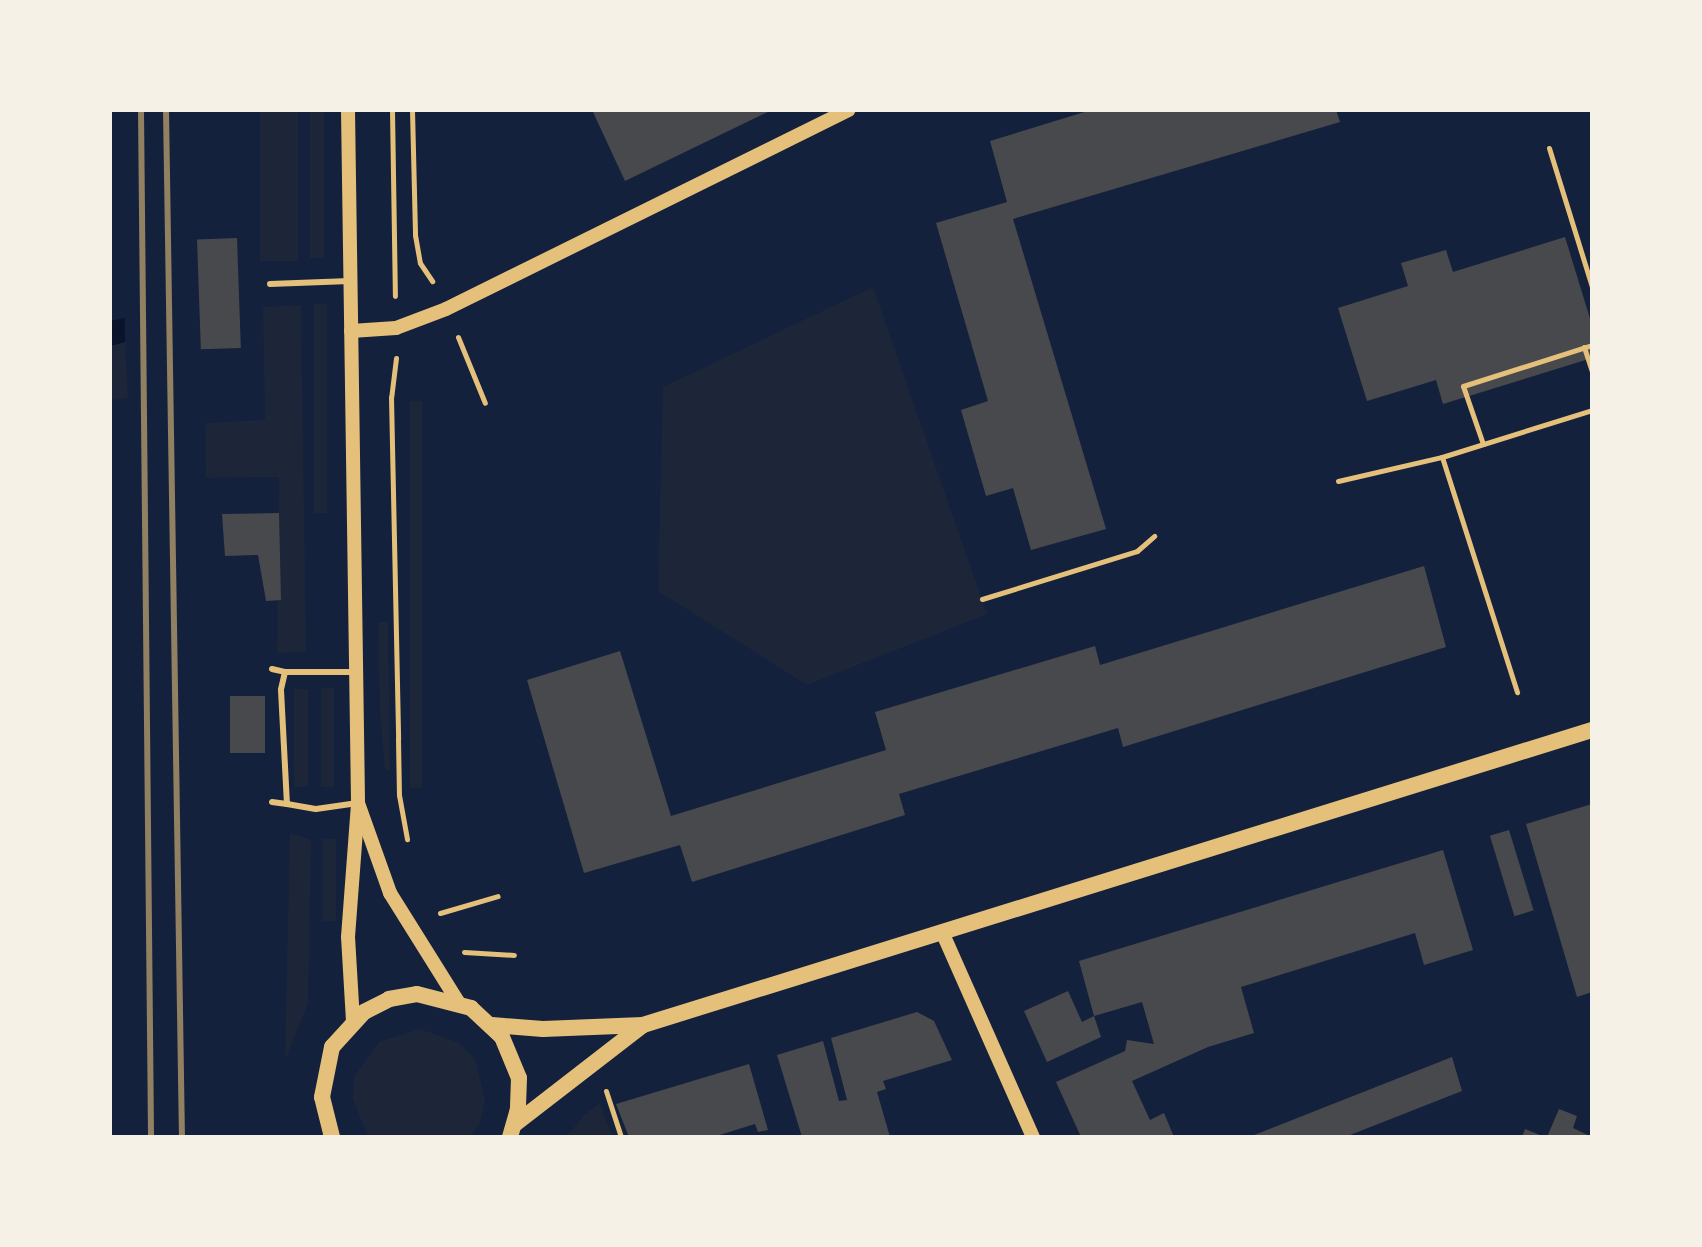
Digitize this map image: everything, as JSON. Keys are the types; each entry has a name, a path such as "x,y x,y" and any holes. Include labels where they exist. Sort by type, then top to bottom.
{"main road":[{"path":"492,1025 543,1029 643,1025 1592,730"},
{"path":"332,1137 324,1113 323,1080 332,1047 353,1021 376,1005 403,996 458,1002 492,1025 509,1050 519,1078 512,1130"},
{"path":"512,1130 643,1025"}],"street":[{"path":"348,110 358,803 351,841 348,937 353,1021"},
{"path":"351,331 396,328 446,309 849,110"},
{"path":"358,803 390,893 458,1002"},
{"path":"943,934 1033,1137"}],"lane":[{"path":"270,284 350,281"},
{"path":"272,669 285,672 356,672"},
{"path":"285,672 281,690 287,804"},
{"path":"272,802 316,809 358,803"}],"path":[{"path":"392,110 396,328 391,397 399,795 410,849"},
{"path":"412,110 415,235 420,263 436,287"},
{"path":"1549,148 1592,287"},
{"path":"455,330 485,403"},
{"path":"1483,444 1463,386 1592,345"},
{"path":"1584,347 1592,371"},
{"path":"1338,481 1442,457 1592,410"},
{"path":"1442,457 1517,692"},
{"path":"982,599 1137,551 1154,536"},
{"path":"439,913 498,896"},
{"path":"432,915 437,925"},
{"path":"455,946 480,957 514,955"},
{"path":"606,1090 621,1137"}],"shaded area":[{"path":"260,110 298,110 298,261 260,261"},
{"path":"310,110 324,110 324,258 310,258"},
{"path":"873,287 987,614 807,685 658,591 663,387"},
{"path":"314,304 327,304 327,513 314,513"},
{"path":"301,305 306,652 277,653 279,477 206,478 205,423 265,420 263,307"},
{"path":"125,318 125,342 110,346 110,321"},
{"path":"125,342 128,398 110,400 110,346"},
{"path":"410,401 422,401 422,788 410,788"},
{"path":"378,622 388,622 390,770 385,770 380,710"},
{"path":"321,688 334,688 334,787 321,787"},
{"path":"294,689 308,689 308,787 294,787"},
{"path":"290,833 311,840 308,1003 285,1060"},
{"path":"323,839 336,839 336,921 323,921"},
{"path":"420,1029 460,1043 475,1059 485,1101 480,1123 470,1137 368,1137 353,1099 354,1077 379,1042"},
{"path":"600,1103 612,1137 566,1137 585,1114"}],"building":[{"path":"772,110 625,181 593,112"},
{"path":"1091,110 1336,110 1340,122 1013,219 1106,529 1031,550 1013,488 986,496 961,410 988,401 936,223 1007,202 990,141"},
{"path":"1565,237 1592,325 1592,358 1443,404 1436,380 1367,401 1338,308 1408,286 1401,263 1446,250 1453,272"},
{"path":"237,238 241,348 201,349 197,239"},
{"path":"279,513 281,600 266,601 258,555 225,556 222,514"},
{"path":"1424,566 1446,647 1123,747 1118,728 899,794 905,815 692,882 680,845 584,873 527,680 620,651 671,816 886,750 875,712 1095,646 1100,665"},
{"path":"230,696 265,696 265,753 230,753"},
{"path":"1592,804 1592,992 1577,997 1526,824"},
{"path":"1509,830 1534,910 1514,916 1490,836"},
{"path":"1443,850 1473,950 1424,965 1415,933 1241,987 1254,1033 1208,1047 1132,1081 1150,1120 1164,1113 1174,1137 1081,1137 1056,1082 1125,1051 1127,1040 1154,1044 1142,1002 1094,1016 1079,961"},
{"path":"1068,991 1082,1022 1094,1016 1101,1037 1047,1062 1024,1011"},
{"path":"917,1012 934,1021 952,1060 883,1081 886,1089 877,1092 890,1137 802,1137 777,1055 823,1041 839,1101 847,1100 831,1038"},
{"path":"1452,1057 1462,1091 1345,1137 1249,1137"},
{"path":"749,1064 768,1130 758,1132 755,1124 713,1137 629,1137 616,1104"},
{"path":"1559,1109 1577,1116 1573,1128 1592,1137 1547,1137"},
{"path":"1525,1129 1545,1137 1522,1137"}],"railway":[{"path":"141,110 151,1137"},
{"path":"166,110 182,1137"}]}
